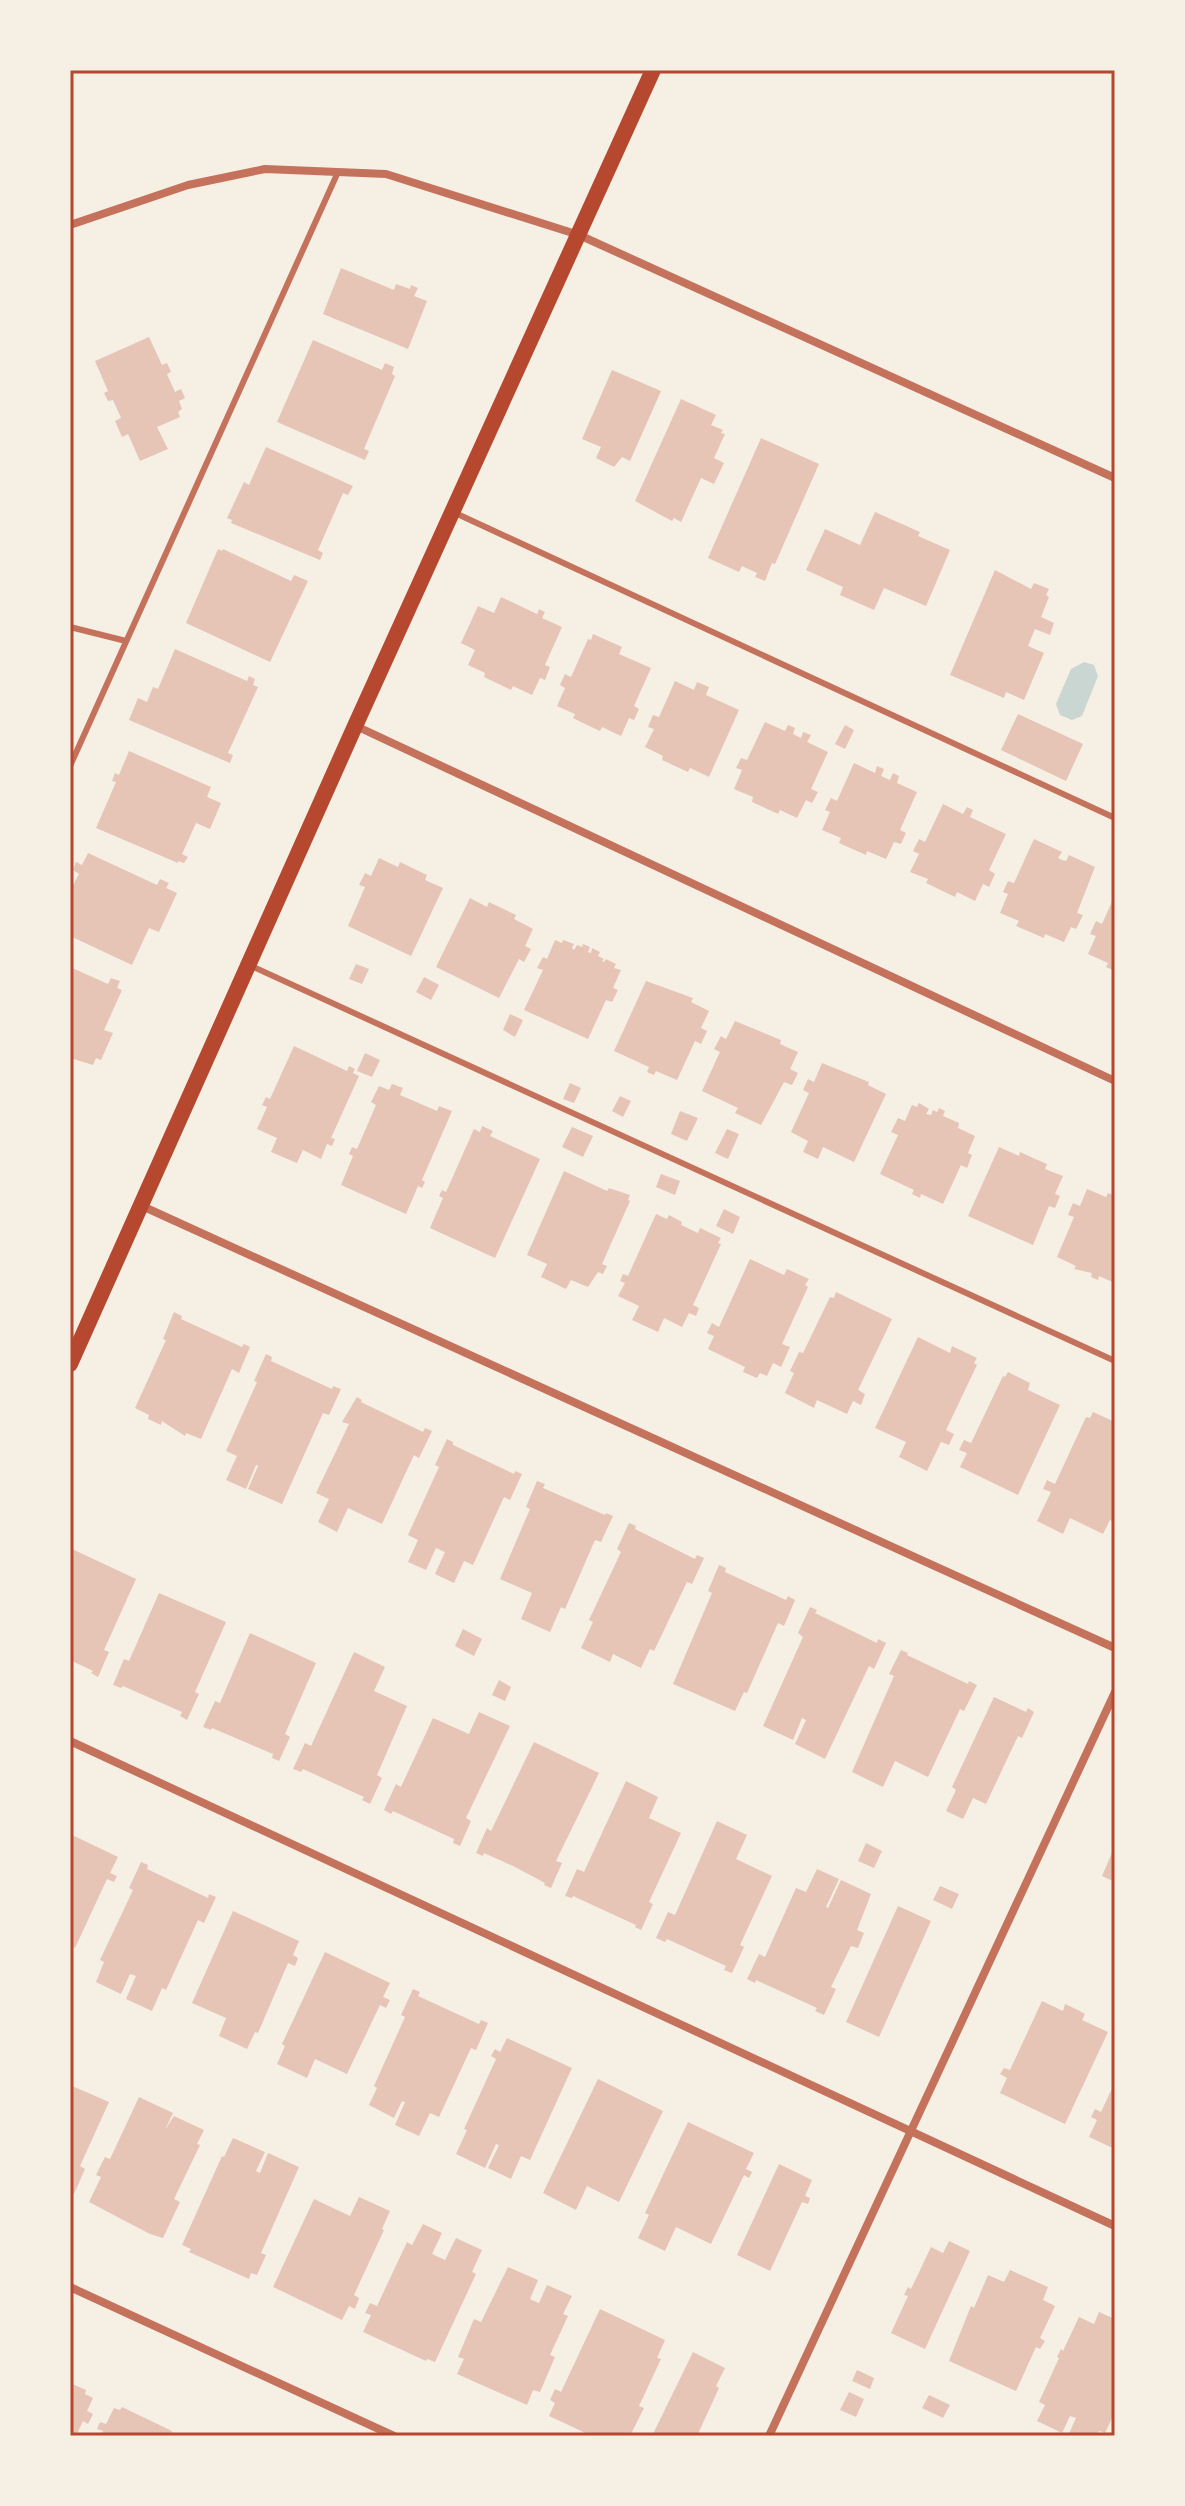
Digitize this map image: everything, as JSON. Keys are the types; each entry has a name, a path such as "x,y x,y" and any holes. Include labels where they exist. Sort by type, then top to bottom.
{"main road":[{"path":"70,1364 653,70"}],"street":[{"path":"70,225 188,185 265,169 386,174 579,235 1115,478"},
{"path":"355,726 1115,1081"},
{"path":"142,1206 1115,1648"},
{"path":"769,2436 1115,1692"},
{"path":"70,1741 1115,2226"},
{"path":"70,2287 394,2436"}],"lane":[{"path":"70,766 338,172"},
{"path":"453,512 1115,818"},
{"path":"70,627 126,641"},
{"path":"249,965 1115,1361"}],"shaded area":[{"path":"1084,662 1094,665 1098,676 1082,716 1072,720 1060,715 1056,704 1071,669"}],"building":[{"path":"341,268 394,290 396,284 410,289 411,285 418,288 414,296 427,301 408,349 323,314"},
{"path":"149,337 162,365 167,363 171,372 167,374 175,392 181,389 185,398 179,401 182,409 178,412 180,417 157,427 168,449 140,461 128,434 122,437 115,421 121,418 113,400 108,401 104,393 108,391 95,361"},
{"path":"313,340 382,370 385,363 394,367 392,374 395,376 364,449 369,451 365,460 277,422"},
{"path":"612,370 661,391 630,461 622,457 614,467 596,458 601,447 582,439"},
{"path":"681,399 716,415 711,425 725,434 714,458 724,463 714,484 701,478 681,522 674,518 672,521 635,501"},
{"path":"761,438 819,464 765,581 742,566 739,572 708,558"},
{"path":"266,447 353,486 348,495 343,493 318,550 323,553 320,560 231,523 232,520 227,518 244,482 249,485"},
{"path":"875,512 920,532 918,536 950,550 926,606 884,588 874,610 840,595 843,587 806,570 825,529 860,545"},
{"path":"218,549 291,581 294,575 308,581 270,662 186,623"},
{"path":"995,570 1031,589 1034,583 1049,589 1041,617 1054,623 1050,635 1035,629 1028,646 1044,653 1024,700 1006,692 1004,698 950,675"},
{"path":"501,597 537,614 539,609 545,612 542,618 562,627 545,665 550,667 545,680 540,678 532,695 513,686 511,690 484,677 485,673 468,665 475,650 461,643 478,606 494,613"},
{"path":"593,634 622,647 619,654 651,668 634,706 639,709 634,720 629,718 621,736 602,727 600,731 587,725 573,718 575,714 557,706 565,688 560,685 565,674 571,677"},
{"path":"175,649 247,681 249,676 255,679 253,685 258,687 228,753 233,755 230,763 129,720 138,698 147,702 153,687 158,689"},
{"path":"675,681 694,690 697,682 709,687 706,695 739,710 709,777 690,768 688,772 662,760 663,756 645,747 654,729 648,727 653,715 659,717"},
{"path":"1018,714 1083,744 1066,781 1001,750"},
{"path":"765,722 785,731 788,725 795,728 793,734 801,738 803,732 811,735 807,742 828,752 811,789 818,792 812,803 806,800 797,818 780,810 778,814 752,802 753,797 734,789 742,770 736,768 741,758 747,760"},
{"path":"845,725 854,730 845,749 835,744"},
{"path":"129,751 211,787 207,797 221,803 210,829 196,823 182,854 188,857 184,863 96,828 116,782 112,781 115,773 119,775"},
{"path":"854,763 875,773 877,766 884,769 881,776 890,780 893,773 899,776 897,783 917,792 900,830 906,833 901,844 894,842 886,859 867,851 866,855 839,843 841,838 822,830 830,812 825,810 831,798 837,801"},
{"path":"943,804 963,814 967,807 973,810 970,817 1006,834 989,870 995,874 989,887 983,884 975,901 957,892 955,897 926,883 928,879 910,872 919,854 913,851 919,839 925,842"},
{"path":"1034,839 1062,852 1058,858 1062,860 1066,861 1069,855 1095,867 1077,913 1083,915 1076,929 1071,927 1064,942 1045,934 1044,938 1016,926 1019,921 1000,913 1008,894 1003,892 1008,881 1014,883"},
{"path":"88,853 157,885 160,879 169,883 166,888 177,893 159,932 149,928 132,965 70,936 70,891 79,874 73,870 76,862 82,865"},
{"path":"379,858 398,867 400,862 427,875 425,880 443,888 411,956 348,926 365,887 359,885 365,873 371,876"},
{"path":"1115,895 1115,971 1106,967 1108,963 1088,954 1096,936 1090,934 1096,921 1102,924"},
{"path":"470,898 487,907 489,902 516,915 514,919 533,929 525,946 531,949 524,962 519,959 499,998 436,967"},
{"path":"555,940 574,944 574,950 577,945 590,947 588,952 591,953 592,948 600,952 598,956 604,959 602,961 606,959 616,964 614,968 621,970 613,988 618,990 612,1002 606,1000 588,1039 524,1010 543,970 537,968 543,957 547,959"},
{"path":"356,964 369,969 362,984 349,979"},
{"path":"70,967 108,984 111,978 120,981 117,988 122,990 104,1030 113,1033 101,1060 96,1058 93,1065 70,1058"},
{"path":"424,977 439,985 431,1000 416,992"},
{"path":"646,981 693,998 691,1002 709,1011 701,1028 707,1031 701,1044 695,1041 677,1080 656,1071 654,1075 647,1072 649,1067 614,1051"},
{"path":"510,1014 523,1020 515,1037 503,1030"},
{"path":"735,1021 781,1040 780,1044 798,1052 790,1069 798,1073 792,1085 784,1082 761,1125 735,1113 738,1108 702,1091 720,1052 714,1049 721,1036 726,1039"},
{"path":"294,1046 347,1071 349,1066 359,1076 331,1138 335,1139 332,1146 327,1144 321,1159 303,1150 297,1163 271,1152 277,1138 257,1129 267,1107 262,1105 266,1097 270,1099"},
{"path":"365,1053 380,1060 372,1077 357,1071"},
{"path":"822,1063 869,1082 868,1085 886,1094 854,1162 823,1147 818,1159 803,1152 808,1141 791,1132 809,1093 803,1090 808,1079 814,1082"},
{"path":"570,1083 581,1088 574,1103 563,1099"},
{"path":"392,1084 403,1088 400,1095 437,1111 439,1106 452,1111 422,1180 425,1182 422,1188 418,1186 406,1214 341,1185 353,1156 349,1154 352,1147 357,1149 376,1105 371,1102 379,1086 389,1090"},
{"path":"620,1096 631,1101 623,1117 612,1111"},
{"path":"919,1103 929,1109 926,1114 931,1115 933,1110 937,1112 939,1108 945,1111 943,1116 959,1123 958,1128 975,1136 968,1153 972,1155 967,1168 961,1165 943,1204 921,1194 920,1198 912,1194 914,1190 880,1174 898,1135 891,1132 898,1118 905,1121 912,1105 917,1107"},
{"path":"680,1111 698,1118 687,1141 671,1134"},
{"path":"482,1126 493,1131 490,1136 540,1159 495,1258 430,1228 443,1198 439,1196 442,1190 446,1192 474,1129 480,1132"},
{"path":"572,1127 593,1136 583,1157 562,1147"},
{"path":"727,1129 739,1134 728,1159 715,1153"},
{"path":"999,1147 1047,1164 1045,1169 1063,1176 1055,1194 1060,1196 1055,1208 1049,1206 1033,1245 968,1216"},
{"path":"564,1171 607,1191 609,1188 630,1195 602,1264 607,1266 603,1274 598,1272 588,1287 571,1280 566,1289 541,1277 547,1264 527,1255"},
{"path":"661,1174 680,1181 675,1195 656,1187"},
{"path":"1087,1189 1106,1197 1108,1193 1115,1196 1115,1283 1099,1276 1098,1280 1091,1277 1092,1273 1074,1269 1076,1266 1057,1257 1074,1217 1068,1215 1073,1203 1080,1206"},
{"path":"724,1209 740,1217 733,1234 716,1226"},
{"path":"656,1214 667,1219 669,1215 698,1233 700,1228 721,1238 693,1305 699,1308 696,1316 689,1313 682,1327 664,1318 658,1332 632,1320 639,1306 618,1296 625,1283 620,1281 623,1274 628,1276"},
{"path":"750,1259 784,1275 787,1269 809,1279 782,1344 790,1347 781,1367 773,1363 767,1376 760,1373 757,1378 743,1372 745,1367 708,1349 714,1336 707,1333 712,1323 719,1327"},
{"path":"836,1292 892,1319 858,1390 865,1394 861,1405 853,1401 847,1414 817,1400 814,1408 785,1393 799,1352 803,1353 830,1297 834,1298"},
{"path":"174,1312 182,1316 181,1319 242,1347 244,1344 250,1347 239,1373 232,1369 201,1439 186,1433 185,1436 162,1421 161,1425 148,1419 149,1415 135,1408 166,1340 163,1339"},
{"path":"918,1337 950,1353 952,1346 977,1358 974,1363 977,1365 946,1430 954,1434 949,1445 941,1442 927,1471 899,1457 906,1442 875,1428"},
{"path":"266,1354 272,1357 271,1361 332,1389 333,1386 341,1389 329,1415 323,1413 282,1504 248,1489 256,1465 246,1489 226,1480 237,1456 226,1451"},
{"path":"1008,1372 1030,1383 1028,1390 1060,1405 1018,1495 960,1467 967,1453 959,1450 964,1440 971,1443 1003,1376"},
{"path":"357,1397 361,1402 423,1432 425,1428 432,1431 419,1458 414,1455 382,1524 348,1508 337,1532 318,1522 329,1499 316,1493 349,1424 342,1422"},
{"path":"1093,1412 1115,1422 1115,1523 1110,1520 1103,1534 1070,1518 1063,1534 1037,1521 1051,1492 1043,1489 1047,1480 1055,1484 1086,1417 1090,1418"},
{"path":"447,1439 453,1445 514,1474 515,1471 522,1474 510,1500 504,1497 473,1565 464,1561 454,1583 435,1574 445,1552 436,1548 426,1570 408,1562 418,1540 408,1535 439,1467 435,1465"},
{"path":"537,1481 545,1484 543,1488 613,1516 601,1542 595,1540 565,1609 561,1607 550,1632 521,1619 532,1593 500,1579 530,1509 526,1507"},
{"path":"629,1523 695,1559 697,1555 704,1558 692,1584 687,1582 654,1651 650,1649 641,1668 613,1654 610,1662 581,1648 593,1622 589,1620 621,1552 617,1549"},
{"path":"70,1548 136,1579 104,1650 109,1652 98,1677 91,1673 93,1671 70,1660"},
{"path":"719,1565 726,1568 725,1572 786,1600 788,1596 795,1600 784,1626 778,1623 747,1693 744,1692 735,1711 673,1684 712,1593 708,1591"},
{"path":"159,1593 226,1622 195,1692 199,1694 187,1720 180,1716 182,1712 123,1686 113,1685 124,1659 129,1661"},
{"path":"810,1607 817,1610 815,1613 877,1643 878,1639 886,1643 874,1669 869,1666 825,1759 795,1744 806,1720 802,1718 793,1740 763,1726 803,1637 798,1633"},
{"path":"463,1629 482,1639 474,1656 455,1646"},
{"path":"250,1633 316,1663 285,1734 290,1737 279,1761 272,1758 273,1754 203,1727 215,1701 220,1703"},
{"path":"901,1650 968,1684 969,1681 977,1685 964,1711 960,1709 928,1777 895,1761 883,1787 852,1772 894,1676 889,1674"},
{"path":"354,1652 385,1667 374,1691 407,1706 377,1775 382,1778 370,1804 362,1800 364,1797 303,1769 301,1772 293,1769 305,1743 311,1746"},
{"path":"499,1680 511,1687 505,1701 492,1695"},
{"path":"994,1697 1026,1712 1028,1708 1034,1712 1022,1738 1018,1736 986,1804 973,1798 963,1819 946,1811 956,1790 952,1787"},
{"path":"479,1712 510,1726 466,1818 471,1821 460,1846 453,1843 454,1839 393,1811 391,1814 384,1810 396,1784 401,1787 433,1718 469,1734"},
{"path":"534,1742 599,1773 556,1861 562,1863 551,1888 513,1866 484,1853 483,1856 476,1853 487,1828 491,1831"},
{"path":"626,1781 658,1797 649,1818 681,1833 649,1902 653,1904 641,1930 573,1896 565,1896 577,1869 584,1872"},
{"path":"717,1821 747,1835 736,1859 772,1876 740,1945 744,1947 732,1973 724,1970 726,1966 667,1939 665,1942 656,1938 668,1912 675,1915"},
{"path":"70,1834 118,1857 110,1873 117,1876 114,1882 107,1879 75,1948 70,1946"},
{"path":"866,1843 882,1851 874,1868 858,1861"},
{"path":"1115,1846 1115,1882 1102,1876"},
{"path":"141,1862 148,1865 147,1869 208,1898 209,1894 216,1897 204,1923 198,1920 166,1990 162,1988 152,2011 126,1999 136,1976 130,1974 121,1994 96,1982 104,1962 100,1960 133,1890 129,1888"},
{"path":"817,1869 839,1879 828,1908 841,1880 871,1894 857,1930 864,1933 858,1948 851,1946 831,1987 836,1989 824,2015 815,2011 817,2008 756,1980 755,1983 747,1979 759,1954 765,1957 796,1888 806,1892"},
{"path":"940,1886 959,1894 952,1909 933,1900"},
{"path":"898,1906 931,1921 879,2037 846,2022"},
{"path":"233,1911 299,1941 293,1955 298,1958 295,1966 288,1963 258,2033 255,2032 247,2049 219,2036 226,2018 192,2003"},
{"path":"325,1952 390,1983 383,1997 390,2000 386,2008 380,2005 347,2074 315,2059 307,2078 277,2064 285,2046 282,2044"},
{"path":"413,1989 420,1992 418,1996 479,2024 481,2020 488,2023 476,2050 471,2048 439,2117 430,2113 419,2136 395,2125 405,2102 402,2101 394,2118 369,2105 377,2088 374,2086 405,2017 401,2015"},
{"path":"1042,2001 1063,2011 1065,2004 1078,2010 1085,2014 1082,2020 1108,2032 1065,2124 1000,2093 1007,2078 1000,2074 1004,2068 1010,2070"},
{"path":"507,2038 572,2068 530,2160 521,2156 511,2179 488,2168 499,2145 496,2144 485,2168 456,2154 496,2059 491,2056 495,2049 500,2052"},
{"path":"598,2079 663,2111 619,2202 587,2186 576,2210 543,2193"},
{"path":"1115,2082 1115,2149 1089,2137 1097,2120 1091,2117 1095,2109 1101,2112"},
{"path":"70,2085 109,2102 80,2166 85,2169 74,2194 70,2193"},
{"path":"139,2097 173,2113 165,2130 174,2116 204,2130 174,2199 180,2202 163,2238 89,2202 101,2177 96,2175 105,2157 110,2159"},
{"path":"688,2122 754,2153 746,2169 752,2172 749,2178 744,2175 711,2244 676,2227 665,2251 638,2238 649,2215 645,2213"},
{"path":"233,2138 265,2152 256,2171 260,2173 268,2153 299,2167 261,2253 266,2255 257,2275 251,2273 249,2279 189,2252 191,2249 182,2245"},
{"path":"779,2164 812,2180 805,2196 810,2198 808,2204 802,2202 770,2271 737,2255"},
{"path":"359,2197 390,2211 354,2295 359,2298 355,2309 349,2306 342,2320 273,2287 314,2199 350,2216"},
{"path":"423,2224 442,2233 432,2254 445,2260 456,2238 482,2250 472,2272 476,2274 435,2362 426,2361 363,2332 371,2315 365,2313 370,2303 377,2306 407,2242 412,2245"},
{"path":"949,2241 970,2251 925,2349 891,2333 908,2296 904,2295 908,2287 911,2289 931,2247 943,2253"},
{"path":"508,2267 538,2280 532,2300 539,2303 547,2285 572,2296 563,2314 568,2316 550,2355 555,2357 540,2392 533,2390 527,2405 457,2374 464,2359 458,2357 474,2319 481,2322"},
{"path":"1010,2270 1048,2287 1043,2300 1055,2306 1040,2338 1045,2341 1040,2349 1036,2347 1016,2391 949,2361 971,2306 974,2308 988,2275 1004,2282"},
{"path":"600,2309 665,2340 657,2358 661,2359 639,2406 644,2408 630,2436 592,2436 549,2416 555,2403 550,2400 555,2389 561,2392"},
{"path":"1099,2312 1115,2319 1115,2412 1105,2433 1068,2436 1076,2418 1070,2416 1062,2433 1037,2421 1045,2405 1039,2402 1057,2357 1079,2317 1094,2324"},
{"path":"693,2352 725,2368 697,2436 652,2436"},
{"path":"857,2370 874,2378 870,2389 852,2381"},
{"path":"70,2383 86,2390 85,2394 93,2398 87,2411 93,2414 88,2424 83,2421 76,2436 70,2436"},
{"path":"849,2392 864,2399 856,2417 840,2410"},
{"path":"929,2395 950,2405 943,2418 922,2408"},
{"path":"122,2407 172,2431 170,2436 101,2436 103,2431 97,2429 100,2422 106,2424 114,2408 120,2410"}]}
